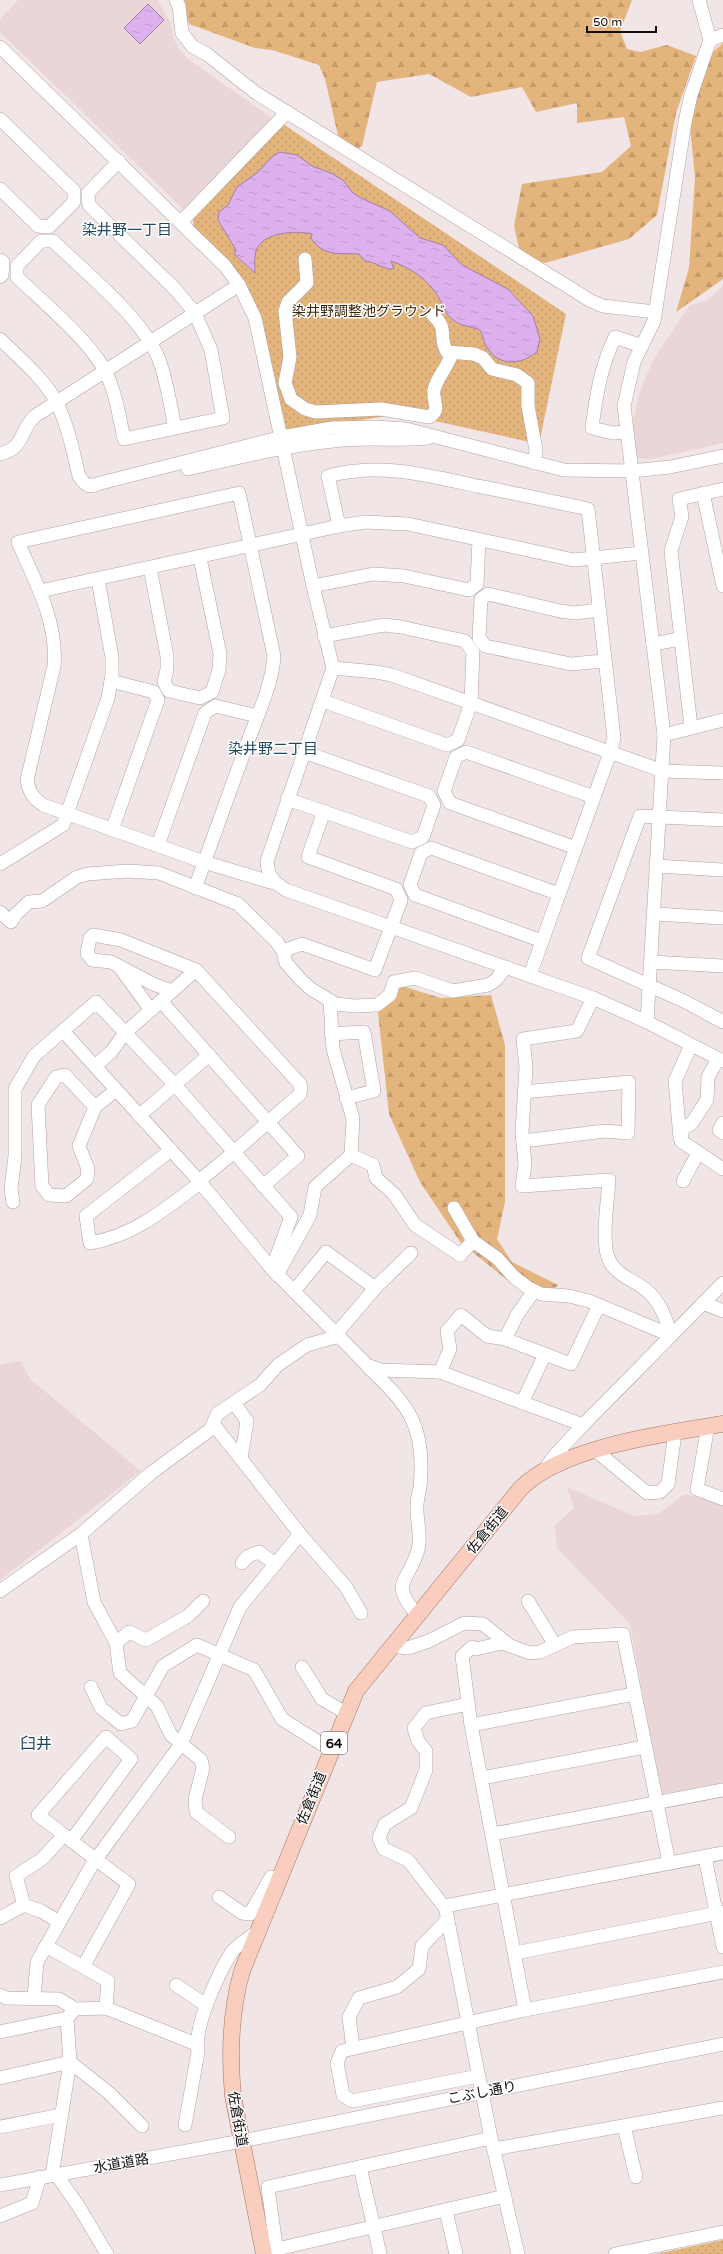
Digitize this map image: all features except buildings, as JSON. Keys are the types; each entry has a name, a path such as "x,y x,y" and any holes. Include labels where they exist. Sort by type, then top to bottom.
{"main road":[{"name":"佐倉街道","path":"273,2252 242,2142 233,2096 231,2034 236,1994 257,1932 346,1713 362,1681 521,1488 534,1476 545,1469 595,1450 716,1425"}],"street":[{"path":"176,0 179,6 182,33 192,46 208,55 244,84 591,301 603,306 654,312"},
{"path":"647,1022 655,914 664,735 624,406 630,375 654,321 654,312 685,122 691,95 710,40 699,0"},
{"path":"710,40 723,35"},
{"path":"0,47 225,266 239,285 255,318 324,636 333,668 323,701 287,798 267,861 268,873 274,883"},
{"path":"181,222 287,112"},
{"path":"0,119 74,191 74,202 49,227 38,226 0,189"},
{"path":"118,161 88,193 88,205 175,290 195,313 211,350 224,418 175,428 124,438 115,398 105,370 91,350 17,276 17,266 41,241 53,241 133,320 150,342 162,372 175,428"},
{"path":"305,259 307,283 288,302 285,311 290,357 285,383 291,399 296,405 316,412 381,409 428,417 434,414 437,407 434,390 437,382 447,368 452,353"},
{"path":"0,260 3,262 0,277"},
{"path":"0,454 11,451 19,444 28,422 56,402 239,285"},
{"path":"433,315 443,328 443,345 447,352 474,354 483,358 492,369 517,375 528,383 528,406 536,450 534,463"},
{"path":"627,432 613,433 592,428 598,388 607,354 615,337 642,346"},
{"path":"0,339 34,373 56,402 68,429 79,476 83,483 89,486 174,472 283,442 373,439 406,440 436,437 564,470 632,471 670,467 723,456"},
{"path":"339,526 328,476 360,470 398,470 588,509 604,661 614,738 610,753 530,975"},
{"path":"691,727 671,551 682,516 679,499 723,489"},
{"path":"195,888 204,862 270,679 274,656 239,493 18,542 40,591 50,620 56,648 54,666 27,780 29,790 35,800 67,814 112,830 204,862 274,883 286,890 392,926 592,998 647,1022 721,1060 708,1077 707,1100 692,1123 684,1128 681,1141"},
{"path":"703,493 723,586"},
{"path":"40,591 200,558 339,526 365,522 408,524 574,560 642,553"},
{"path":"313,586 373,574 404,576 469,590 477,584 480,540"},
{"path":"150,568 166,656 167,669 164,682 169,691 200,698 212,692 219,670 220,654 200,558"},
{"path":"0,864 63,825 108,698 111,681 112,657 98,580"},
{"path":"599,610 575,613 560,611 488,594 481,599 479,638 485,646 570,664 604,661"},
{"path":"323,701 447,745 458,740 471,703 473,652 465,641 401,627 384,625 324,636"},
{"path":"653,644 680,639"},
{"path":"333,668 392,675 663,771 723,773"},
{"path":"111,681 154,692 158,700 112,830"},
{"path":"158,845 205,712 215,706 257,716"},
{"path":"664,735 723,720"},
{"path":"287,798 412,842 423,837 434,805 429,796 304,752"},
{"path":"576,848 450,803 444,791 456,757 466,752 594,797"},
{"path":"283,950 302,944 375,970 401,900 396,889 308,857 324,811"},
{"path":"723,820 640,816 588,958 650,986 723,1022"},
{"path":"542,941 415,895 410,885 421,853 431,848 559,894"},
{"path":"657,866 723,870"},
{"path":"0,912 11,922 16,914 29,902 42,901 77,877 88,874 128,871 159,872 195,888 238,904 264,928 283,950 286,963 301,980 311,989 336,1004 354,1006 377,1005 390,995 394,982 415,978 452,991 488,985 496,980 506,967"},
{"path":"655,914 723,918"},
{"path":"171,1150 86,1216 90,1243 111,1239 133,1231 199,1182 300,1094 302,1089 300,1084 196,970 121,940 93,935 90,938 87,953 92,960 111,962 172,991"},
{"path":"651,962 723,966"},
{"path":"121,968 151,1010"},
{"path":"95,1066 111,1052 125,1033 196,970"},
{"path":"592,998 577,1031 523,1039 526,1068 523,1141 525,1164 522,1186 609,1180 606,1243 610,1261 617,1271 646,1290 655,1300 662,1311 670,1335"},
{"path":"161,1001 298,1156 263,1186"},
{"path":"275,1272 310,1215 315,1187 352,1155 353,1119 333,1049 330,1001"},
{"path":"13,1202 11,1189 15,1156 15,1088 34,1056 96,1002 175,1085 291,1217 275,1272"},
{"path":"63,1031 171,1150 275,1272 394,1391 406,1406 414,1420 420,1443 420,1486 417,1505 419,1542 418,1550 403,1583 401,1591 405,1601 417,1615"},
{"path":"331,1034 364,1032 374,1091 346,1098"},
{"path":"691,1045 675,1081 681,1141 723,1169"},
{"path":"139,1116 209,1055"},
{"path":"95,1107 66,1075 56,1076 38,1105 42,1186 49,1195 66,1196 87,1179 88,1169 79,1146 95,1107 116,1090"},
{"path":"523,1141 605,1131 628,1132 629,1082 524,1092"},
{"path":"723,1123 719,1130 723,1133"},
{"path":"683,1181 698,1153"},
{"path":"352,1155 373,1165 376,1178 394,1194 415,1225 460,1255 473,1240"},
{"path":"454,1208 473,1240 497,1258 514,1277 534,1291 556,1296 569,1296 599,1305 670,1335"},
{"path":"294,1291 326,1252 375,1288"},
{"path":"0,1591 81,1534 151,1473 211,1429 217,1414 260,1386 278,1365 307,1345 338,1335 375,1288 411,1253"},
{"path":"545,1469 555,1455 583,1425 670,1335 723,1283"},
{"path":"505,1339 517,1315 534,1291"},
{"path":"703,1303 723,1311"},
{"path":"440,1372 450,1348 447,1331 462,1315 488,1336 505,1339 571,1364 599,1305"},
{"path":"522,1403 545,1354"},
{"path":"367,1365 381,1370 440,1372 583,1425"},
{"path":"234,1403 247,1421 242,1459"},
{"path":"213,1424 300,1534 346,1587 361,1613"},
{"path":"716,1425 697,1489 723,1499"},
{"path":"595,1450 647,1493 660,1492 668,1484 674,1433"},
{"path":"81,1534 94,1602 116,1643 120,1673 157,1706 171,1735 200,1760 203,1768 195,1799 196,1812 229,1837"},
{"path":"34,1998 37,1962 95,1859 181,1744 240,1607 300,1534"},
{"path":"242,1563 248,1556 259,1552 275,1564"},
{"path":"116,1643 129,1632 146,1640 188,1616 203,1600"},
{"path":"528,1601 555,1645"},
{"path":"392,1646 408,1648 429,1641 464,1623 483,1624 509,1645"},
{"path":"525,2010 493,1834 471,1725 462,1656 472,1647 476,1649 502,1643 530,1653 540,1652 573,1638 623,1634 655,1803 669,1863"},
{"path":"91,1687 101,1708 121,1724 132,1721 147,1697 163,1666 197,1645 254,1670 282,1720 331,1750"},
{"path":"302,1667 322,1699 346,1713"},
{"path":"471,1725 634,1694"},
{"path":"447,1914 408,1860 384,1849 379,1838 385,1824 411,1808 426,1770 426,1751 418,1741 414,1728 426,1713 468,1704"},
{"path":"24,1905 16,1876 42,1859 67,1838 131,1759 106,1737 38,1814 67,1838 129,1884 83,1967"},
{"path":"482,1778 644,1747"},
{"path":"493,1834 723,1790"},
{"path":"518,2254 492,2143 445,1906 723,1854"},
{"path":"705,1857 720,1913 723,1948"},
{"path":"218,1897 242,1914 250,1914 271,1877 279,1879"},
{"path":"0,1918 24,1905 41,1911 59,1922"},
{"path":"515,1953 720,1913"},
{"path":"447,1914 422,1946 419,1969 397,1987 359,1998 349,2017 347,2049 337,2063 343,2096 352,2101 478,2076"},
{"path":"185,2125 198,2052 196,2044 200,2018 231,1952 257,1932"},
{"path":"46,1946 108,1981 106,2008"},
{"path":"347,2049 525,2010 723,1972"},
{"path":"176,1985 206,2005"},
{"path":"0,1995 6,1998 60,1999 71,2014 70,2062 49,2175 32,2203 0,2216"},
{"path":"0,2032 71,2014 106,2008 196,2044"},
{"name":"こぶし通り","path":"242,2142 723,2044"},
{"path":"0,2078 70,2062"},
{"path":"70,2062 109,2093 142,2126"},
{"path":"505,2196 373,2227 308,2248 273,2252 268,2187 360,2166 492,2143 624,2126 723,2108"},
{"path":"0,2127 61,2115"},
{"path":"624,2126 636,2177"},
{"name":"水道道路","path":"0,2185 49,2175 242,2142"},
{"path":"360,2166 380,2254"},
{"path":"49,2175 79,2207 106,2254"},
{"path":"446,2211 456,2254"},
{"path":"615,2254 650,2251 723,2232"}],"shaded area":[{"path":"18,0 157,0 171,23 173,37 179,49 187,58 273,119 185,211 0,32 0,20"},
{"path":"723,286 723,443 650,459 634,458 633,423 639,394 653,360 690,305 708,300"},
{"path":"20,1361 31,1380 141,1471 0,1580 0,1365"},
{"path":"567,1487 634,1516 658,1514 685,1494 723,1504 723,1783 661,1794 630,1624 557,1548 555,1525 574,1508"}],"green space":[{"path":"180,0 632,0 620,31 627,49 640,52 667,45 696,56 676,113 657,215 629,239 545,263 526,258 519,248 514,226 522,184 602,172 631,146 624,117 577,123 577,103 536,112 522,87 471,97 429,74 377,82 362,146 356,150 340,144 325,79 319,65 272,50 255,48 189,24"},
{"path":"723,43 723,279 676,312 689,268 695,177 689,117 695,68"},
{"name":"染井野調整池グラウンド","path":"283,124 566,314 539,444 435,421 388,416 287,431 260,317 194,229 193,219"},
{"path":"405,987 441,998 491,995 505,1045 505,1202 497,1239 512,1262 558,1285 545,1299 516,1287 461,1243 420,1182 389,1114 378,1012 389,989"},
{"path":"723,2240 723,2254 656,2254"}],"water":[{"path":"148,4 164,20 140,44 124,28"},
{"path":"280,152 297,155 312,166 333,174 344,181 352,192 361,198 390,211 420,238 443,245 462,265 508,289 533,316 540,339 537,352 530,357 516,362 509,362 496,357 490,352 485,344 480,330 458,323 450,317 435,291 418,275 391,261 394,269 365,261 359,254 339,254 326,251 316,244 311,238 312,234 297,232 280,234 265,240 259,245 256,251 255,273 234,254 236,250 218,220 219,212 228,205 237,187 257,173 273,156"}],"district":[{"name":"染井野一丁目","path":"127,230"},
{"name":"染井野二丁目","path":"273,749"},
{"name":"臼井","path":"36,1743"}]}
